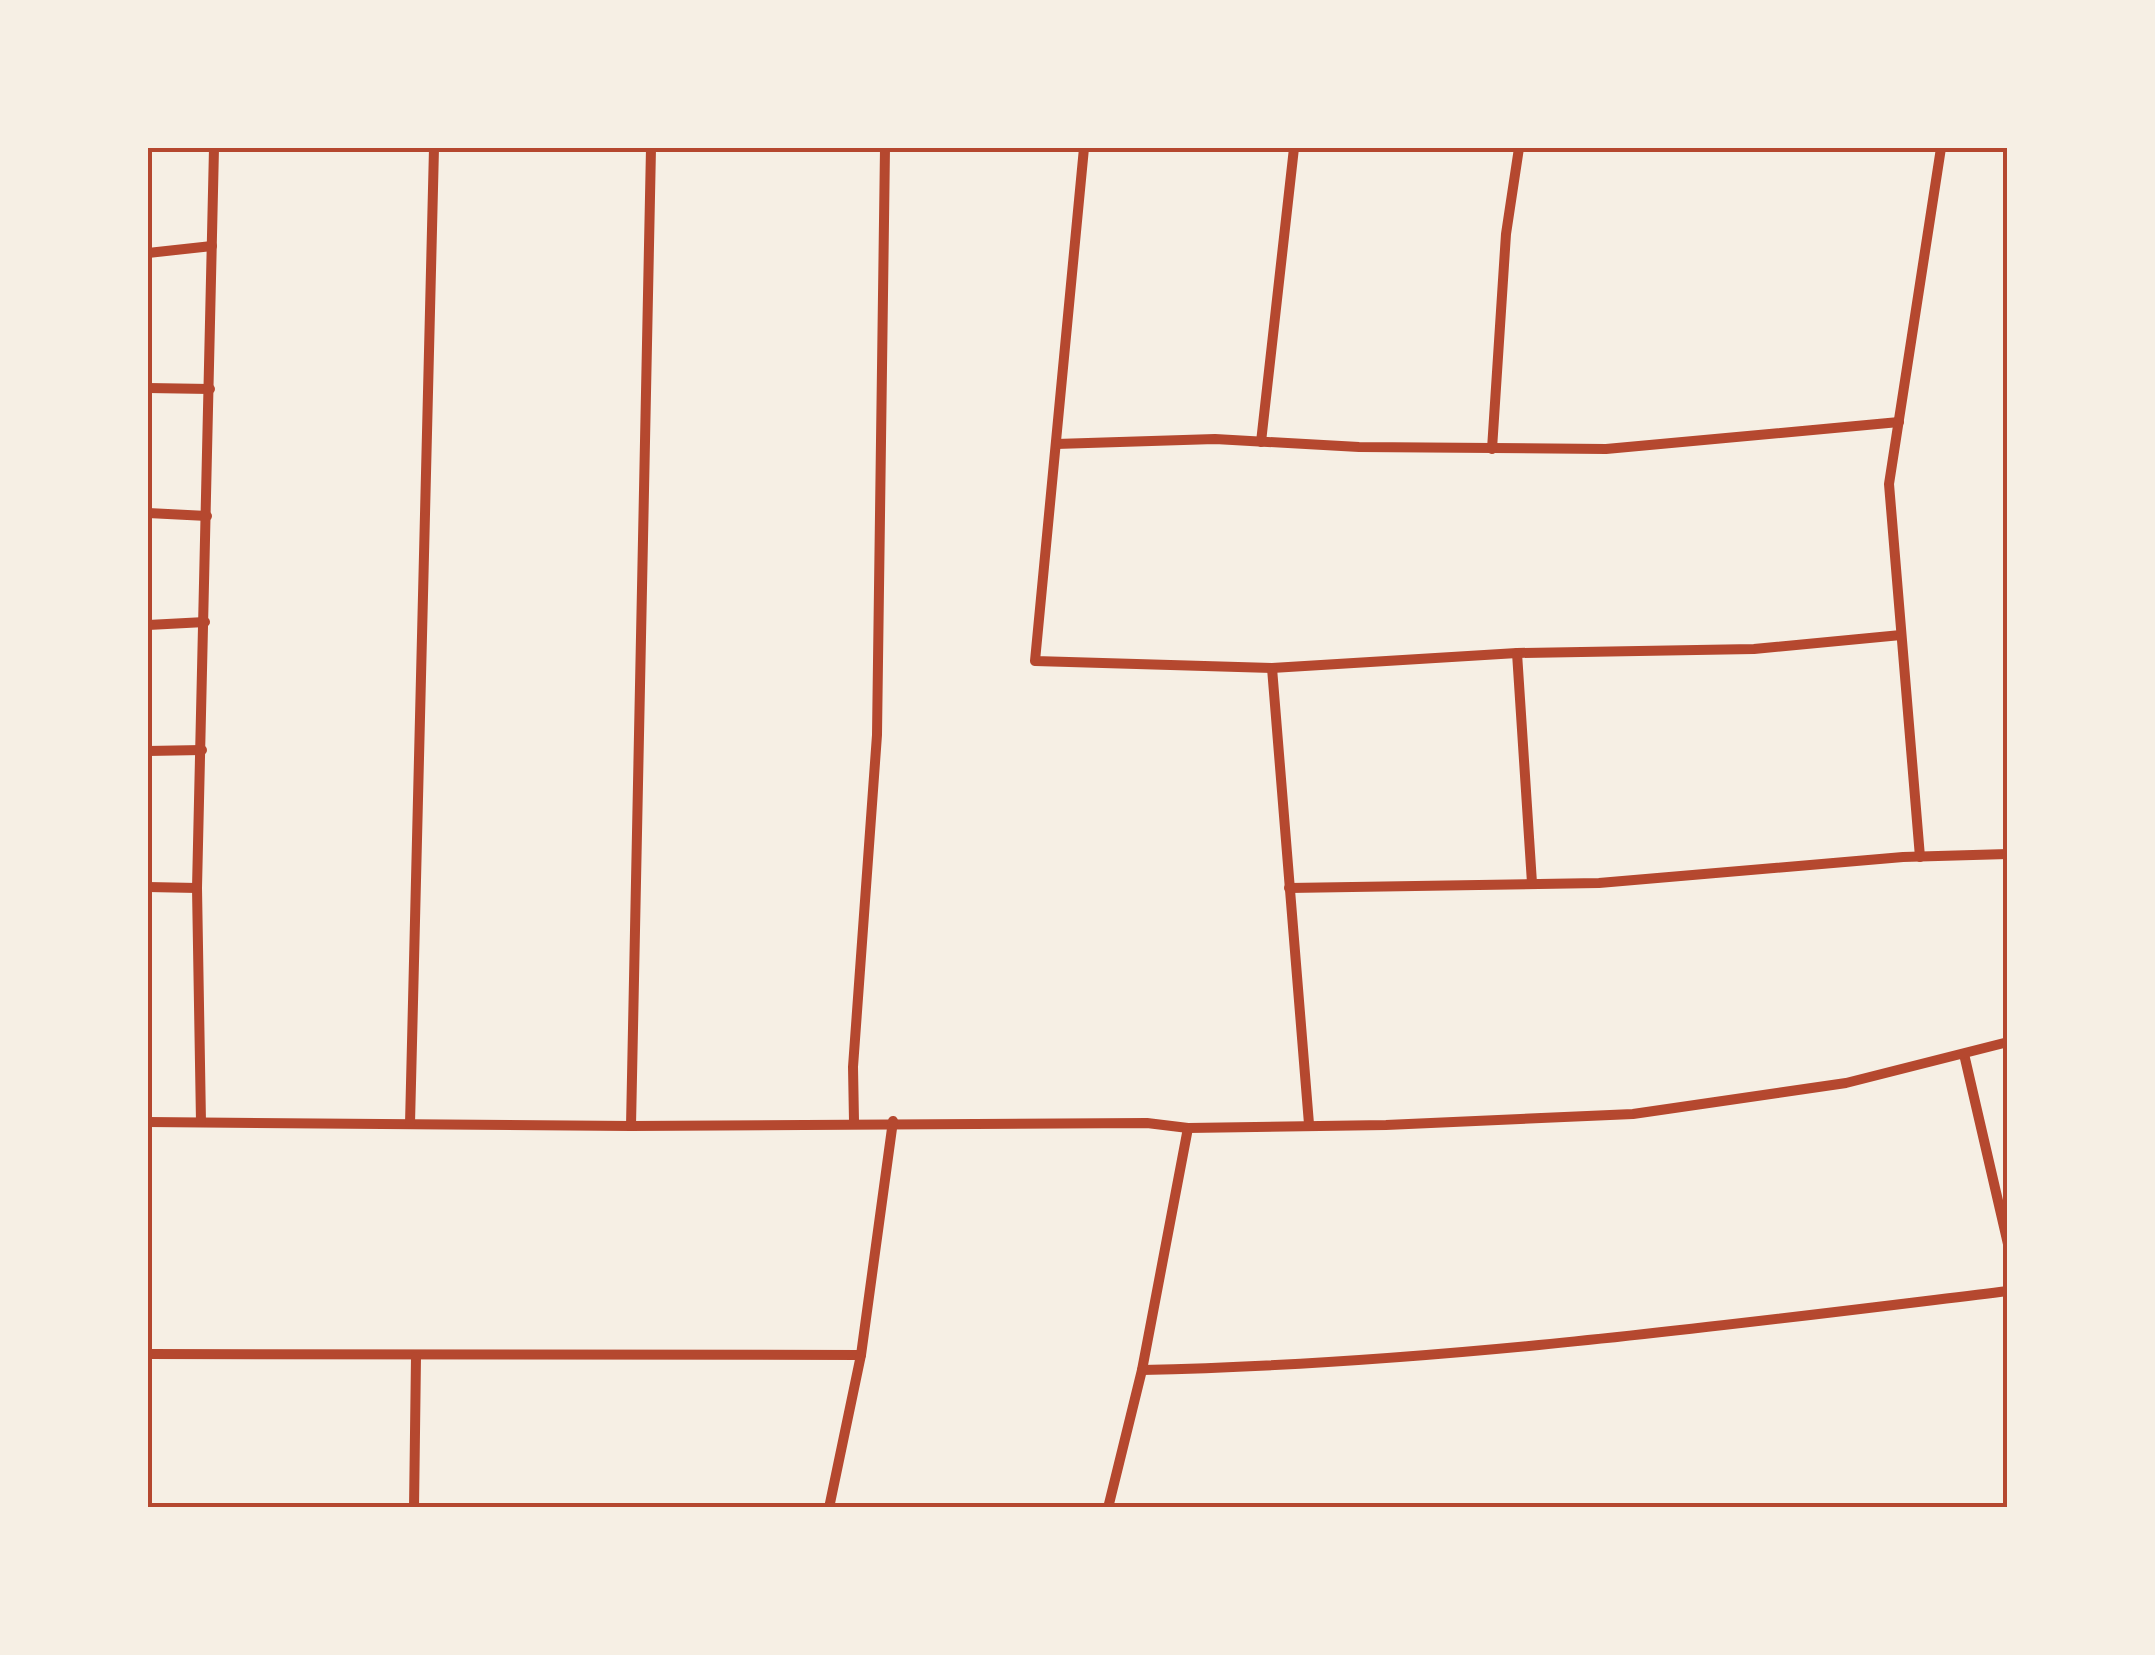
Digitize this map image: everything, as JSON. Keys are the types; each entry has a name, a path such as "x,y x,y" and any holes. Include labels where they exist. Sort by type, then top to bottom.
{"street":[{"path":"202,1122 197,888 214,148"},
{"path":"410,1124 434,148"},
{"path":"631,1126 651,148"},
{"path":"854,1121 853,1067 877,735 885,148"},
{"path":"1084,148 1035,660 1272,668 1517,653 1754,648 1901,636"},
{"path":"1262,442 1294,148"},
{"path":"1492,449 1506,234 1519,148"},
{"path":"1920,857 1889,484 1941,148"},
{"path":"148,253 212,246"},
{"path":"148,388 210,389"},
{"path":"1056,444 1262,442 1606,449 1898,422"},
{"path":"148,513 207,516"},
{"path":"148,624 205,622"},
{"path":"1517,653 1532,883"},
{"path":"1272,668 1309,1124"},
{"path":"148,751 202,750"},
{"path":"1289,888 1599,883 1920,857 2008,854"},
{"path":"148,888 197,888"},
{"path":"148,1122 631,1126 854,1121 1147,1122 1188,1128 1634,1114 1846,1083 2008,1042"},
{"path":"1964,1054 2008,1244"},
{"path":"829,1508 860,1355 892,1122"},
{"path":"1108,1508 1142,1370 1188,1128"},
{"path":"1142,1370 1240,1368 1591,1342 2008,1291"},
{"path":"148,1354 416,1358 860,1355"},
{"path":"414,1508 416,1358"}]}
